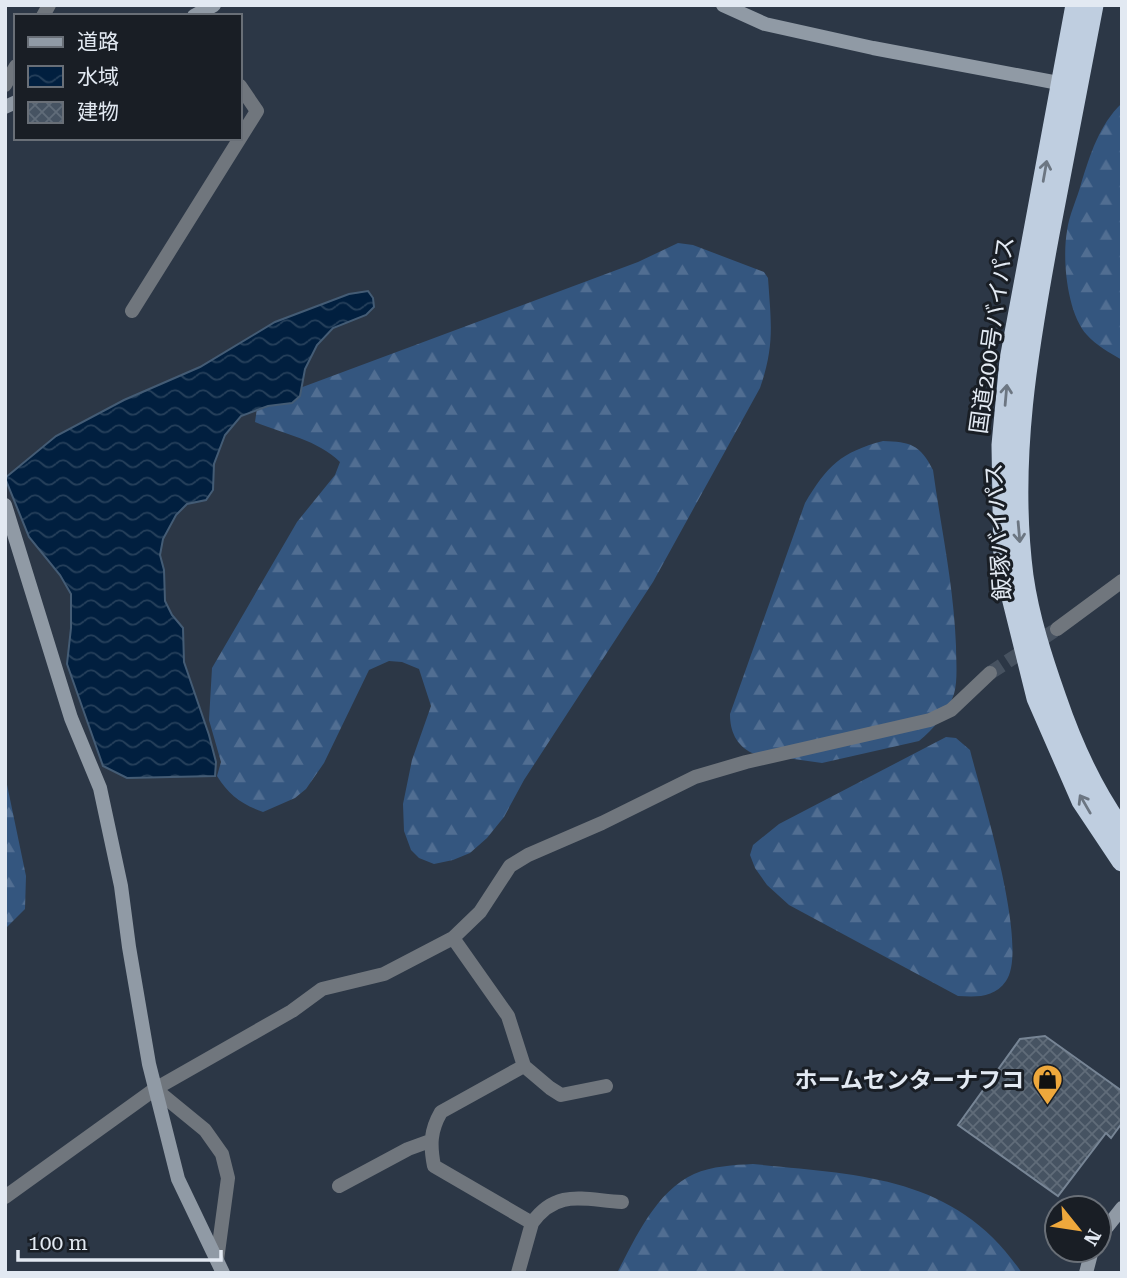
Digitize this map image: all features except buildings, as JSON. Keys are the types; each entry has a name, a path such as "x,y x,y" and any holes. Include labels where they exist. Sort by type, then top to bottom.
{"highway":[{"name":"国道200号バイパス","path":"1076,5 1069,85 1010,360 1002,445 1004,565 1037,698 1083,801 1122,862"},
{"name":"飯塚バイパス","path":"1093,5 1069,85 1034,315 1018,436 1018,509 1023,577 1035,640 1068,733 1087,773 1122,831"}],"street":[{"path":"198,14 214,5"},
{"path":"723,5 765,24 873,48 1069,85"},
{"path":"5,85 14,69"},
{"path":"242,89 257,111 242,135"},
{"path":"132,312 239,140"},
{"path":"5,505 71,718 100,788 121,886 129,947 155,1089 177,1179 220,1266"},
{"path":"1058,629 1122,581"},
{"path":"5,1197 155,1089 292,1011 322,989 384,974 453,938 480,912 510,866 528,855 602,823 695,777 747,762 930,720 951,710 990,673"},
{"path":"453,938 508,1016 524,1066 561,1095 606,1086"},
{"path":"524,1066 440,1112 430,1141 434,1166 532,1223"},
{"path":"155,1089 205,1130 222,1154 229,1178 220,1266"},
{"path":"338,1186 408,1149 430,1141"},
{"path":"518,1273 532,1223 549,1204 563,1199 622,1202"}],"green space":[{"path":"1122,103 1122,360 1103,349 1080,325 1071,300 1065,256 1069,219 1092,151 1107,121"},
{"path":"678,243 693,245 764,272 768,278 771,321 765,373 760,388 653,582 524,780 504,817 470,853 453,860 434,864 419,858 411,850 404,831 403,804 412,760 431,706 419,669 402,662 389,661 369,670 324,763 306,789 295,798 263,812 236,798 217,776 221,762 209,720 212,668 297,522 335,475 340,462 322,448 255,422 257,408 265,401 638,262"},
{"path":"883,441 913,446 933,470 955,624 956,676 951,701 930,732 919,741 822,763 752,753 735,737 730,714 805,503 836,462 856,450"},
{"path":"946,737 956,738 970,750 993,833 1012,937 1012,963 1006,981 996,991 978,996 958,996 789,905 767,885 750,855 753,845 779,824"},
{"path":"5,775 26,876 25,909 5,929"},
{"path":"753,1164 868,1177 936,1198 967,1216 996,1241 1022,1273 617,1273 648,1217 668,1192 694,1174 708,1169"}],"water":[{"path":"368,291 373,298 374,307 366,315 333,328 317,345 305,369 300,396 292,403 268,406 241,416 225,435 214,464 213,490 206,500 187,504 176,515 163,539 160,555 164,570 165,601 183,628 184,662 209,735 216,762 215,776 127,778 103,766 67,664 71,594 60,575 29,537 5,478 56,436 124,400 200,367 275,322 349,294"}],"tunnel":[{"path":"990,673 1057,629"}],"place":[{"name":"ホームセンターナフコ","path":"1047,1107"}]}
